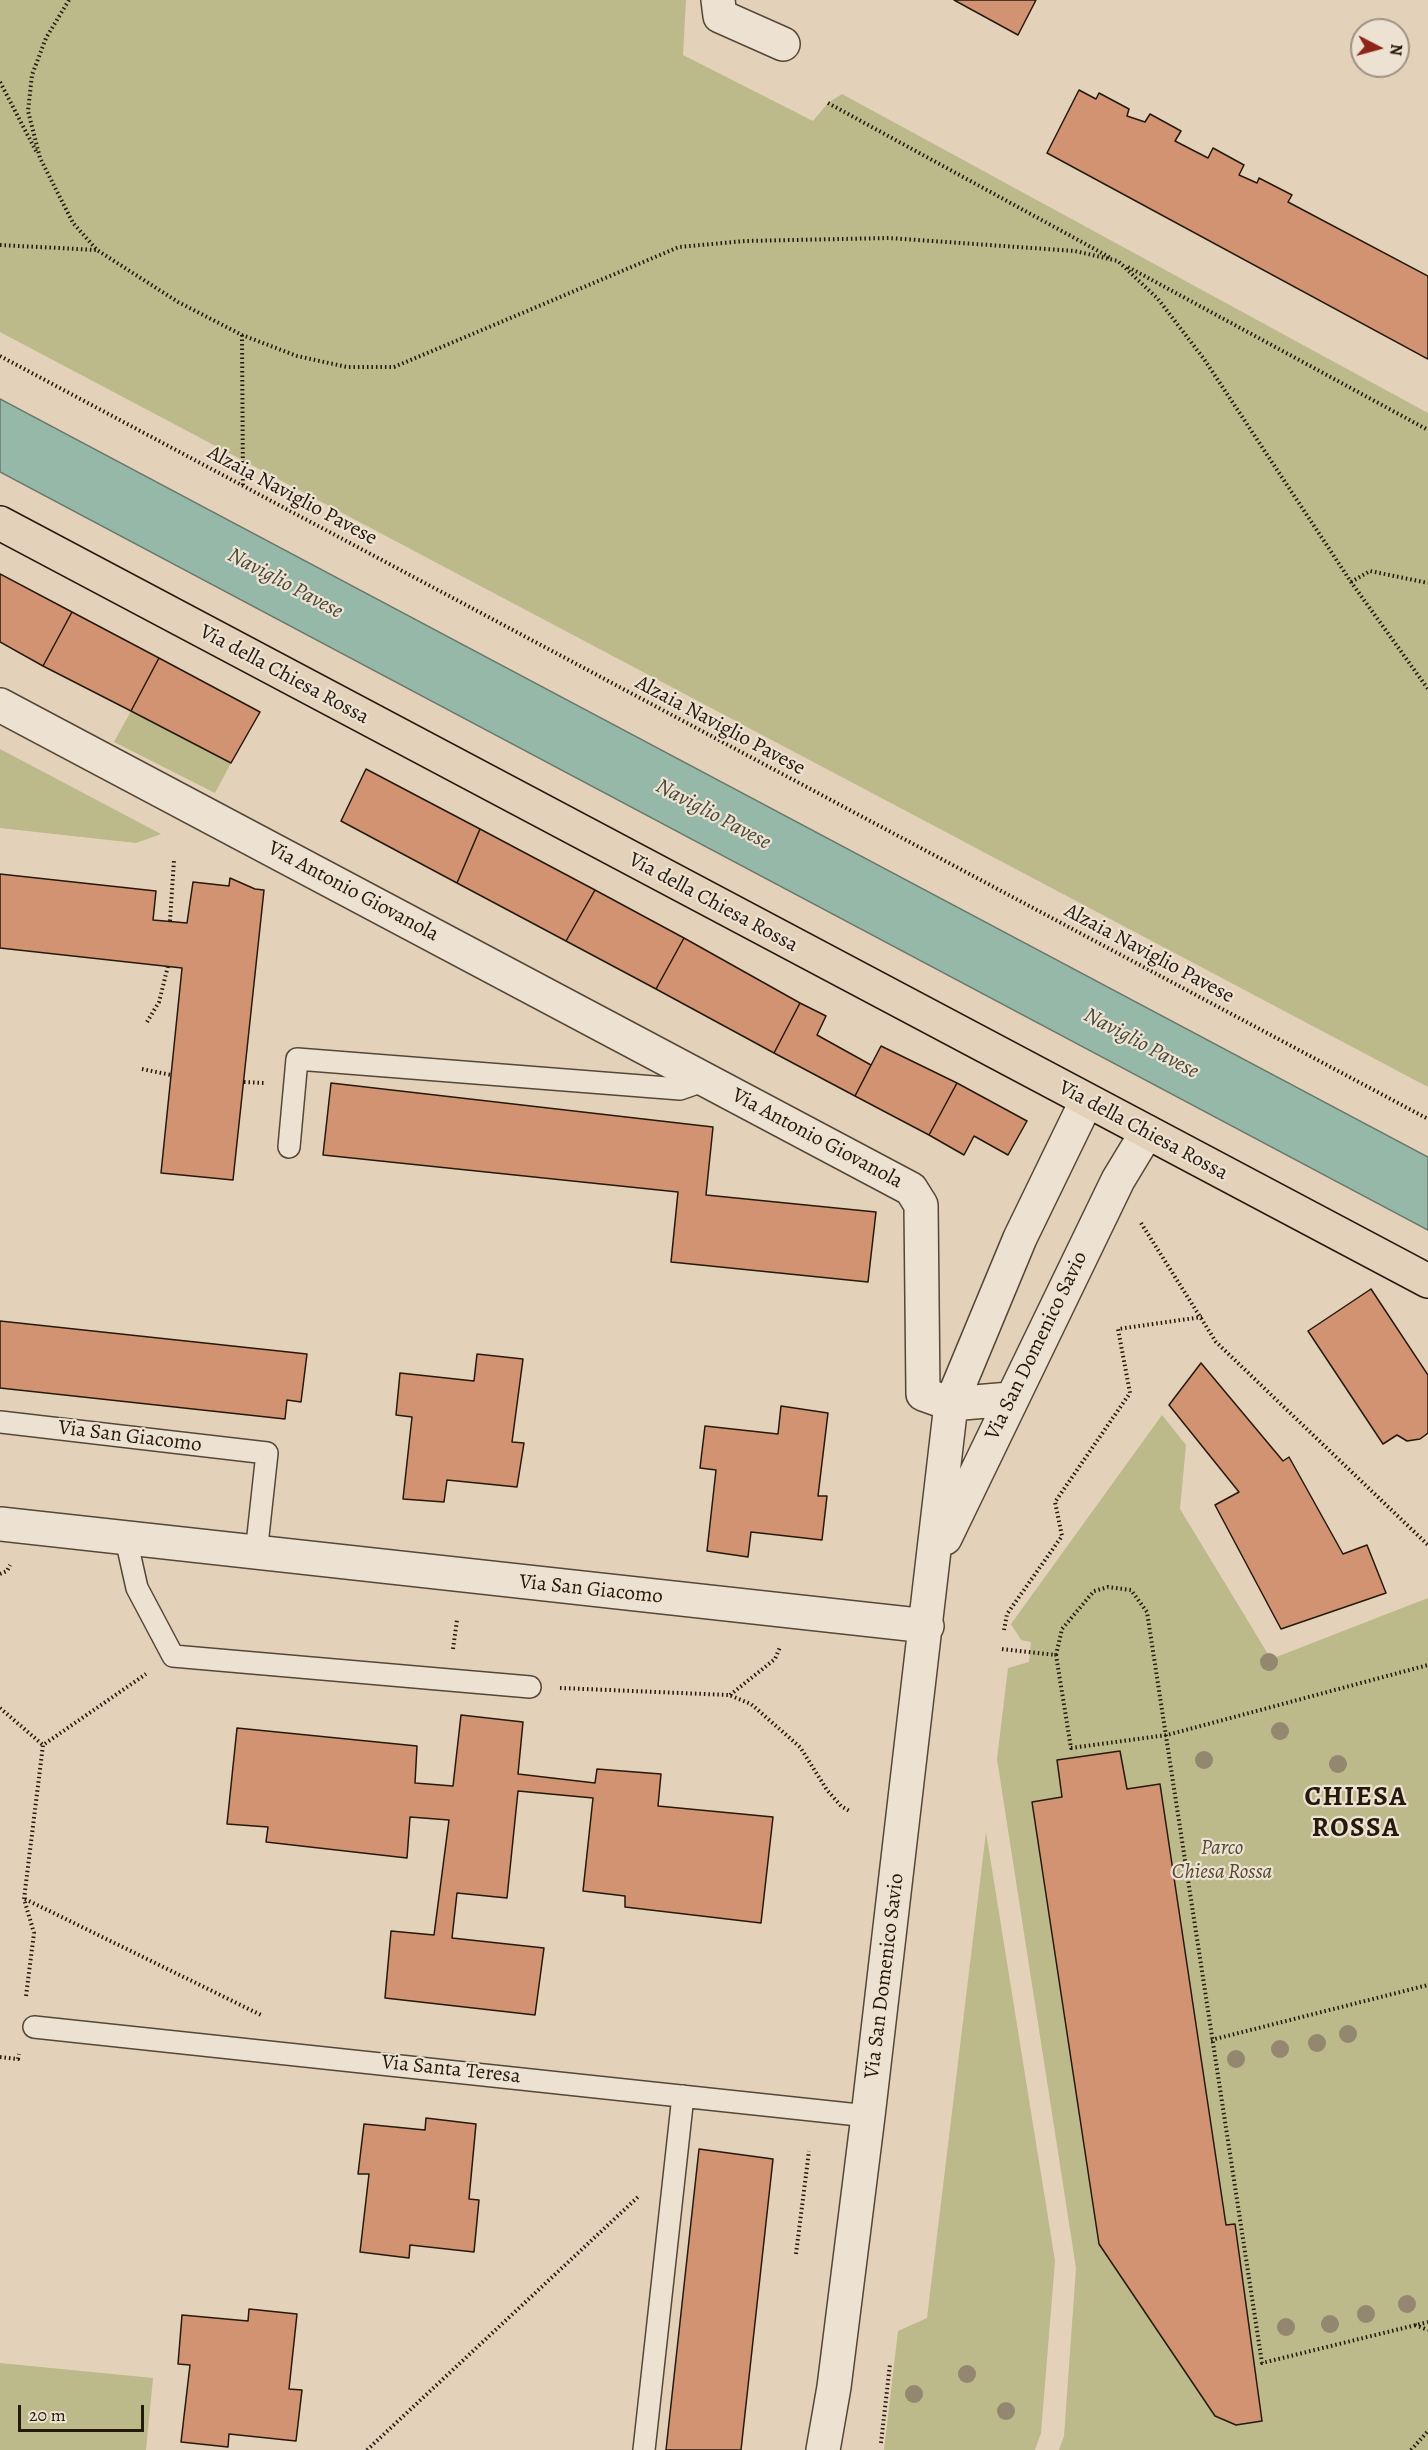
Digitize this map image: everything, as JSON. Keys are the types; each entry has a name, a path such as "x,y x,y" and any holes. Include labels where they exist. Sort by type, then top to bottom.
{"main road":[{"name":"Via della Chiesa Rossa","path":"0,523 1086,1102 1428,1281"}],"street":[{"path":"718,0 720,16 783,44"},
{"name":"Via Antonio Giovanola","path":"0,705 911,1189 921,1206 923,1394 951,1404"},
{"name":"Via San Domenico Savio","path":"823,2450 834,2387 868,2116 927,1626 951,1404 1020,1238 1086,1102"},
{"name":"Via San Domenico Savio","path":"933,1564 1010,1399 1118,1180 1147,1132"},
{"path":"951,1404 1010,1399"},
{"name":"Via San Giacomo","path":"0,1524 256,1554 927,1626"},
{"name":"Via San Domenico Savio","path":"833,2450 834,2387"}],"lane":[{"name":"Via Antonio Giovanola","path":"290,1147 297,1059 680,1089 706,1080"},
{"name":"Via San Giacomo","path":"0,1422 267,1453 256,1554"},
{"path":"126,1539 137,1588 173,1656 530,1687"},
{"name":"Via Santa Teresa","path":"34,2027 868,2116"},
{"path":"644,2450 683,2096"}],"path":[{"path":"40,158 28,111 32,75 46,38 69,0"},
{"path":"0,82 74,223 98,250 178,302 242,335 297,356 347,368 394,366 679,247 746,242 889,238 1075,251 1118,261 1158,299 1204,360 1351,582 1428,689"},
{"path":"828,102 1428,430"},
{"path":"0,245 98,250"},
{"path":"242,335 243,486"},
{"name":"Alzaia Naviglio Pavese","path":"0,356 1428,1119"},
{"path":"1351,582 1370,571 1428,583"},
{"path":"170,921 174,860"},
{"path":"147,1022 159,1002 168,966"},
{"path":"142,1069 171,1075"},
{"path":"1138,1218 1216,1342 1427,1542"},
{"path":"1004,1630 1007,1614 1062,1536 1055,1502 1130,1393 1118,1329 1202,1317"},
{"path":"1428,1665 1167,1734 1071,1748 1056,1655 1062,1629 1094,1591 1108,1587 1131,1590 1147,1612 1167,1734 1211,2040 1262,2363 1428,2322"},
{"path":"729,1695 774,1659 783,1640 787,1611"},
{"path":"1002,1649 1056,1655"},
{"path":"26,2002 34,1934 24,1899 43,1745 173,1656"},
{"path":"530,1687 729,1695 751,1704 793,1740 800,1747 827,1790 841,1806 851,1812"},
{"path":"0,1708 43,1745"},
{"path":"24,1899 267,2019"},
{"path":"1211,2040 1428,1985"},
{"path":"0,2057 18,2059 20,2047"},
{"path":"796,2254 808,2151"},
{"path":"367,2450 675,2163"},
{"path":"1414,2325 1428,2330"},
{"path":"881,2443 890,2364"},
{"path":"1411,2450 1428,2432"}],"green space":[{"path":"0,0 686,0 683,55 813,121 828,103 842,94 1428,413 1428,1087 0,332"},
{"path":"131,711 231,763 215,793 114,742"},
{"path":"0,749 161,834 136,843 0,828"},
{"name":"Parco Chiesa Rossa","path":"1162,1415 1186,1445 1180,1509 1271,1659 1428,1598 1428,2450 1059,2450 1064,2436 1076,2268 997,1759 1008,1668 1029,1662 1031,1642 1021,1640 1011,1624"},
{"path":"986,1832 1055,2261 1041,2433 1035,2450 884,2450 898,2331 927,2318"},
{"path":"0,2363 153,2378 146,2450 0,2450"}],"water":[{"name":"Naviglio Pavese","path":"0,399 1428,1157 1428,1230 0,472"}],"building":[{"path":"954,0 1036,0 1018,35"},
{"path":"1079,90 1096,99 1099,93 1129,109 1127,116 1145,122 1150,114 1181,131 1175,141 1208,158 1213,148 1244,165 1239,175 1257,183 1259,178 1292,195 1288,202 1428,276 1428,359 1047,153"},
{"path":"0,574 72,612 43,666 0,642"},
{"path":"72,612 159,658 131,711 43,666"},
{"path":"159,658 260,712 231,763 131,711"},
{"path":"366,769 480,829 457,883 341,821"},
{"path":"480,829 595,890 566,941 457,883"},
{"path":"0,874 156,891 153,920 187,923 193,882 229,886 230,878 255,889 264,890 233,1180 161,1173 182,968 0,948"},
{"path":"595,890 684,938 656,989 566,941"},
{"path":"684,938 800,1003 774,1053 656,989"},
{"path":"800,1003 826,1016 817,1035 871,1065 855,1096 774,1053"},
{"path":"881,1046 957,1083 929,1135 855,1096"},
{"path":"331,1083 713,1127 706,1195 876,1212 868,1282 671,1262 678,1192 323,1155"},
{"path":"957,1083 1027,1121 1008,1155 974,1136 964,1155 929,1135"},
{"path":"1371,1289 1428,1375 1428,1433 1420,1439 1407,1441 1397,1435 1383,1444 1308,1331"},
{"path":"0,1321 307,1354 301,1402 287,1400 285,1419 0,1388"},
{"path":"477,1354 523,1359 512,1442 524,1443 517,1487 447,1480 444,1502 403,1499 412,1417 396,1415 400,1373 474,1381"},
{"path":"1201,1363 1283,1461 1289,1457 1343,1554 1367,1545 1386,1593 1281,1629 1215,1505 1239,1492 1169,1405"},
{"path":"781,1406 828,1413 818,1496 827,1496 822,1540 751,1532 748,1557 707,1551 716,1470 700,1468 705,1426 778,1434"},
{"path":"461,1715 523,1722 518,1774 595,1783 597,1769 661,1774 658,1806 773,1817 761,1923 625,1907 625,1896 583,1891 593,1798 518,1791 507,1898 457,1893 452,1938 544,1948 535,2015 385,1998 391,1931 434,1935 449,1820 410,1817 407,1858 266,1842 268,1827 227,1824 237,1728 417,1746 415,1783 453,1786"},
{"path":"1120,1751 1127,1789 1160,1784 1226,2225 1235,2224 1262,2421 1236,2425 1215,2416 1099,2244 1032,1802 1062,1797 1057,1760"},
{"path":"426,2118 476,2124 469,2199 479,2200 474,2252 410,2245 409,2258 360,2252 369,2174 358,2174 364,2124 425,2130"},
{"path":"699,2149 773,2159 741,2450 666,2450"},
{"path":"249,2309 297,2314 289,2389 302,2390 296,2441 229,2434 228,2447 181,2442 190,2365 178,2364 182,2315 248,2321"}],"district":[{"name":"CHIESA ROSSA","path":"1356,1814"}]}
